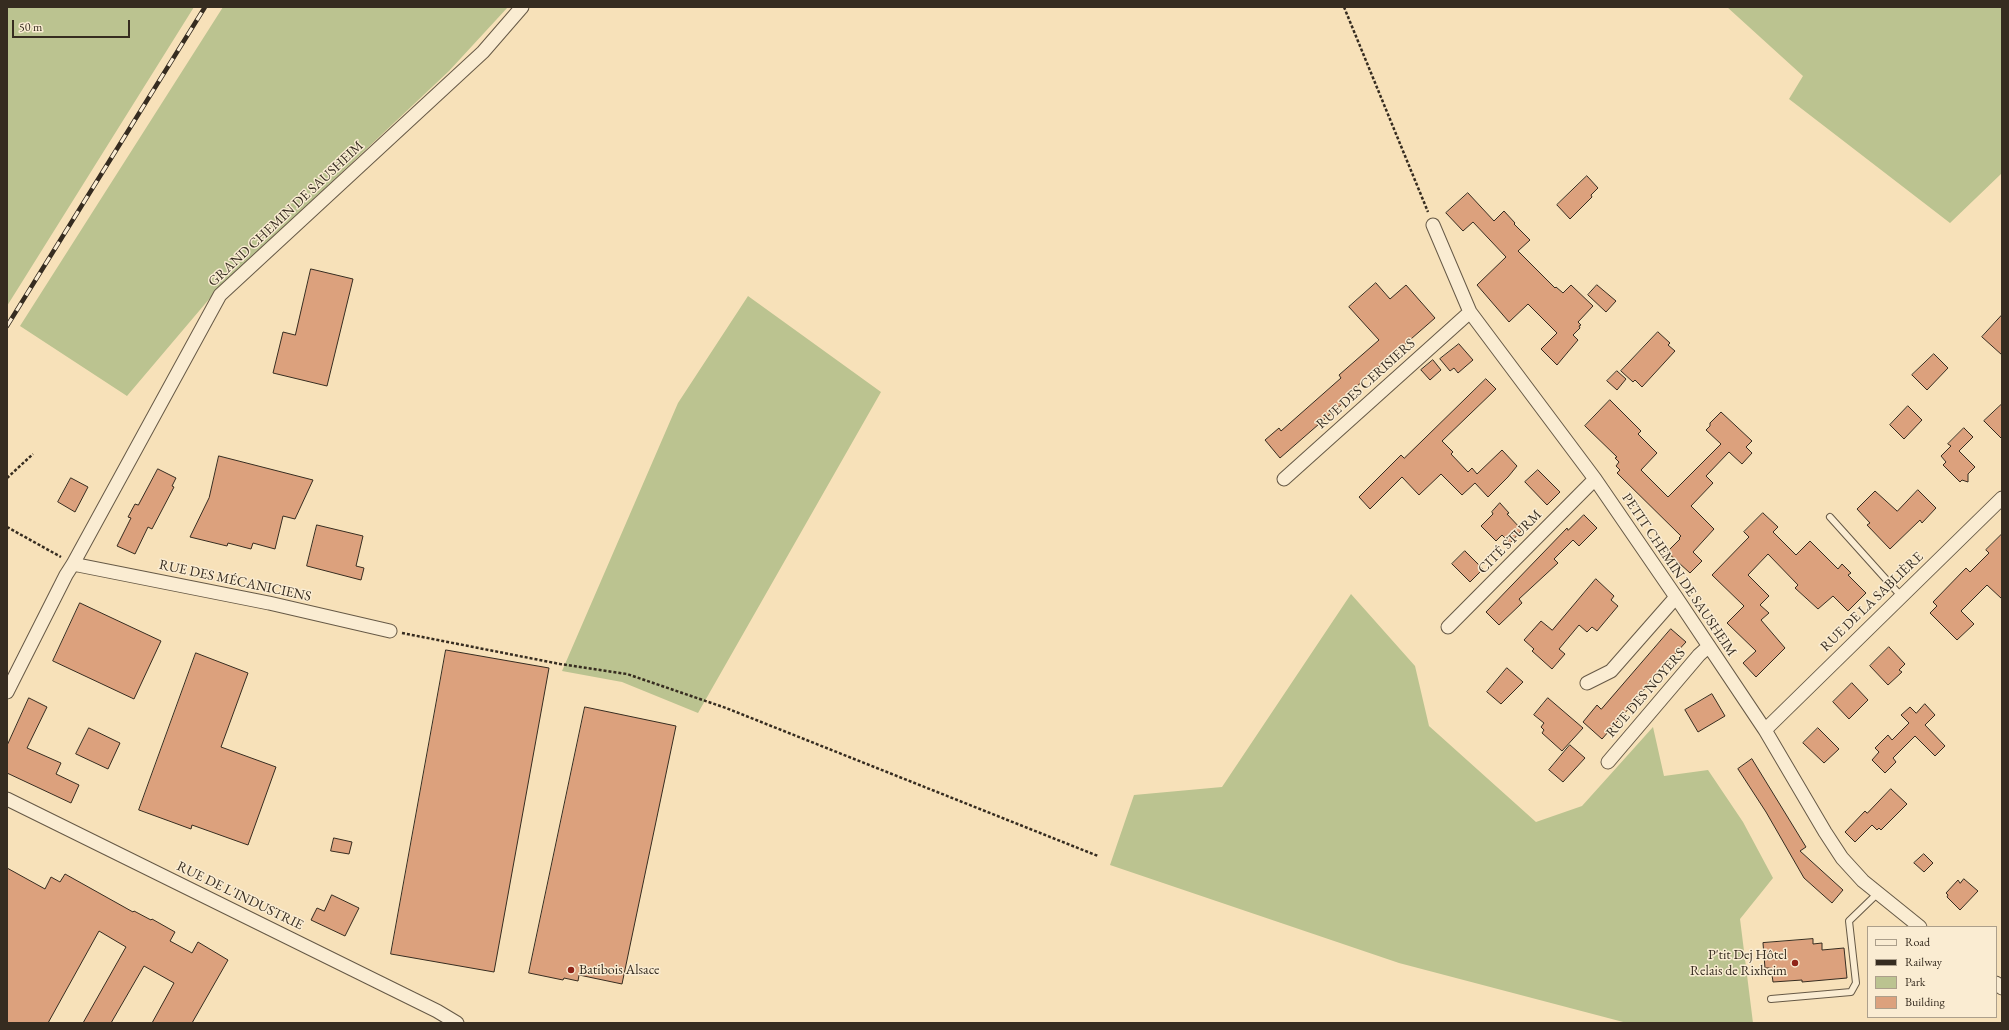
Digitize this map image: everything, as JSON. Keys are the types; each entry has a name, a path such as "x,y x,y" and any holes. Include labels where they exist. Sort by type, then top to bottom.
{"street":[{"name":"GRAND CHEMIN DE SAUSHEIM","path":"7,692 66,575 220,295 482,52 522,7"},
{"name":"PETIT CHEMIN DE SAUSHEIM","path":"1433,225 1470,312 1595,479 1676,597 1764,730 1842,858 1863,881 1919,926"},
{"name":"RUE DES CERISIERS","path":"1284,479 1470,312"},
{"name":"CITÉ STURM","path":"1448,627 1595,479"},
{"name":"RUE DE LA SABLIÈRE","path":"1764,730 2002,498"},
{"name":"RUE DES MÉCANICIENS","path":"73,564 269,603 390,631"},
{"path":"1587,683 1611,671 1676,597"},
{"name":"RUE DES NOYERS","path":"1608,762 1699,655 1709,646"},
{"name":"RUE DE L'INDUSTRIE","path":"7,799 437,1011 457,1023"}],"lane":[{"path":"1830,517 1901,596"},
{"path":"1771,999 1851,992 1856,983 1849,921 1878,893"}],"path":[{"path":"1344,7 1433,225"},
{"path":"7,478 33,454"},
{"path":"7,527 73,564"},
{"path":"390,631 560,664 627,674 726,708 1098,856"}],"green space":[{"path":"8,7 194,7 7,306 7,9"},
{"path":"223,7 508,7 449,71 216,291 127,396 20,326"},
{"path":"1727,7 2002,7 2002,173 1950,223 1789,99 1803,76"},
{"path":"748,296 881,392 698,713 622,682 562,671 678,403"},
{"path":"1351,594 1415,666 1429,726 1536,822 1582,806 1653,727 1664,776 1708,770 1743,822 1773,878 1740,919 1753,1023 1627,1023 1399,963 1110,865 1134,795 1222,787"}],"building":[{"path":"1587,176 1598,188 1591,195 1592,197 1570,219 1557,205"},
{"path":"1468,193 1494,221 1504,211 1515,223 1514,224 1530,240 1518,251 1555,288 1556,287 1563,293 1571,285 1593,306 1578,322 1581,325 1579,326 1580,328 1573,335 1578,340 1557,365 1541,349 1557,333 1528,304 1509,322 1477,285 1506,257 1473,222 1463,231 1446,213"},
{"path":"311,269 353,279 327,386 273,373 283,332 295,335"},
{"path":"1376,283 1390,299 1406,285 1435,318 1340,401 1342,404 1280,458 1265,440 1279,428 1281,431 1341,378 1339,375 1379,340 1349,307"},
{"path":"1597,285 1616,301 1606,312 1588,295"},
{"path":"2002,315 2002,355 1982,337"},
{"path":"1658,332 1670,343 1668,345 1675,351 1642,387 1635,380 1633,382 1621,371"},
{"path":"1459,344 1473,360 1458,373 1454,368 1450,371 1440,359"},
{"path":"1934,354 1948,368 1927,390 1912,375"},
{"path":"1433,360 1441,370 1430,380 1421,370"},
{"path":"1617,371 1626,379 1617,390 1607,381"},
{"path":"1486,379 1496,389 1442,441 1453,452 1451,454 1468,472 1472,468 1477,474 1502,450 1517,466 1508,477 1488,497 1475,483 1462,495 1441,474 1419,495 1402,477 1370,509 1359,497 1401,455 1404,458"},
{"path":"1610,400 1641,431 1638,434 1657,453 1641,470 1668,497 1721,444 1706,430 1710,426 1710,423 1721,412 1752,441 1746,447 1752,453 1742,464 1729,452 1706,476 1713,483 1691,506 1714,529 1693,552 1702,561 1690,573 1667,552 1680,539 1679,538 1681,536 1617,473 1620,470 1616,466 1619,462 1615,458 1617,457 1585,426"},
{"path":"2002,404 2002,439 1984,421"},
{"path":"1908,406 1922,420 1904,439 1890,425"},
{"path":"1964,428 1973,437 1959,451 1975,467 1968,474 1968,482 1962,480 1960,482 1943,465 1946,462 1941,456 1951,446 1948,444"},
{"path":"219,456 313,480 295,519 283,516 275,549 253,543 251,549 228,543 227,546 190,537 209,498"},
{"path":"158,469 176,478 172,486 174,487 152,529 148,527 135,554 117,546 131,518 128,517 135,504 138,505"},
{"path":"1538,470 1560,492 1547,505 1525,482"},
{"path":"71,478 88,487 75,512 58,502"},
{"path":"1918,490 1936,508 1922,523 1920,520 1890,549 1867,525 1870,523 1857,509 1875,491 1897,511"},
{"path":"1500,503 1509,513 1507,514 1522,530 1510,543 1502,535 1496,541 1481,526 1493,514 1492,512"},
{"path":"1763,513 1778,527 1773,532 1796,555 1810,541 1838,569 1842,564 1851,573 1848,575 1866,593 1848,611 1833,596 1818,609 1795,588 1798,585 1768,554 1748,575 1769,596 1760,605 1769,613 1761,620 1785,648 1756,677 1743,663 1756,651 1727,623 1744,606 1712,575 1749,537 1744,532"},
{"path":"1584,515 1597,528 1579,546 1573,540 1554,559 1558,563 1519,599 1522,603 1499,625 1486,612 1567,528 1568,530"},
{"path":"317,525 363,536 356,566 364,568 361,580 307,566"},
{"path":"2002,534 2002,599 1987,585 1961,611 1974,624 1957,640 1930,613 1937,606 1933,602 1966,568 1970,572 1989,553 1986,550"},
{"path":"1465,551 1483,569 1470,582 1452,564"},
{"path":"1596,579 1614,596 1611,600 1618,606 1597,631 1592,627 1587,632 1579,625 1559,649 1565,654 1552,669 1532,651 1534,649 1524,640 1541,621 1552,630"},
{"path":"80,603 161,641 134,699 53,661"},
{"path":"1671,629 1686,642 1651,680 1638,698 1602,739 1583,722 1597,705 1601,709"},
{"path":"1889,647 1905,664 1899,670 1902,672 1888,685 1870,666"},
{"path":"446,650 549,668 494,972 391,954"},
{"path":"196,653 248,673 221,747 276,767 248,845 192,825 191,829 139,810"},
{"path":"1507,668 1523,682 1501,704 1487,692"},
{"path":"1852,683 1868,700 1849,719 1833,702"},
{"path":"1712,694 1725,716 1698,732 1685,710"},
{"path":"29,698 47,707 27,748 61,763 56,774 79,785 71,803 7,773 7,746"},
{"path":"1548,698 1583,728 1562,751 1542,733 1544,730 1541,727 1544,723 1534,715"},
{"path":"1925,704 1935,715 1925,725 1945,746 1935,756 1915,736 1893,758 1896,762 1885,773 1872,760 1879,752 1875,748 1888,735 1892,740 1909,723 1901,715 1910,707 1916,713"},
{"path":"585,707 676,726 622,984 579,975 578,981 564,978 563,980 529,973"},
{"path":"89,728 120,743 108,769 76,754"},
{"path":"1818,728 1839,749 1824,763 1803,743"},
{"path":"1570,745 1585,758 1563,782 1549,770"},
{"path":"1752,759 1806,847 1800,851 1843,890 1832,903 1804,878 1766,812 1738,769"},
{"path":"1891,789 1907,804 1881,830 1879,828 1877,830 1872,825 1855,842 1845,832 1865,811 1867,813"},
{"path":"334,838 352,842 349,854 331,851"},
{"path":"1924,854 1933,863 1924,872 1914,863"},
{"path":"7,868 45,889 51,877 60,882 65,874 133,912 134,911 151,920 152,919 175,932 170,941 192,953 198,942 228,960 192,1023 152,1023 174,983 144,966 111,1023 83,1023 126,947 99,931 48,1023 7,1023"},
{"path":"1964,879 1978,891 1960,910 1947,897 1948,895 1946,893 1958,880 1960,883"},
{"path":"332,895 359,908 345,936 311,920 317,908 324,911"},
{"path":"1813,939 1813,944 1822,943 1822,950 1844,948 1847,978 1802,982 1802,980 1773,982 1771,968 1765,968 1763,943"}],"railway":[{"path":"7,326 205,7"}],"place":[{"name":"P'tit Dej Hôtel Relais de Rixheim","path":"1795,963"},
{"name":"Batibois Alsace","path":"571,970"}]}
